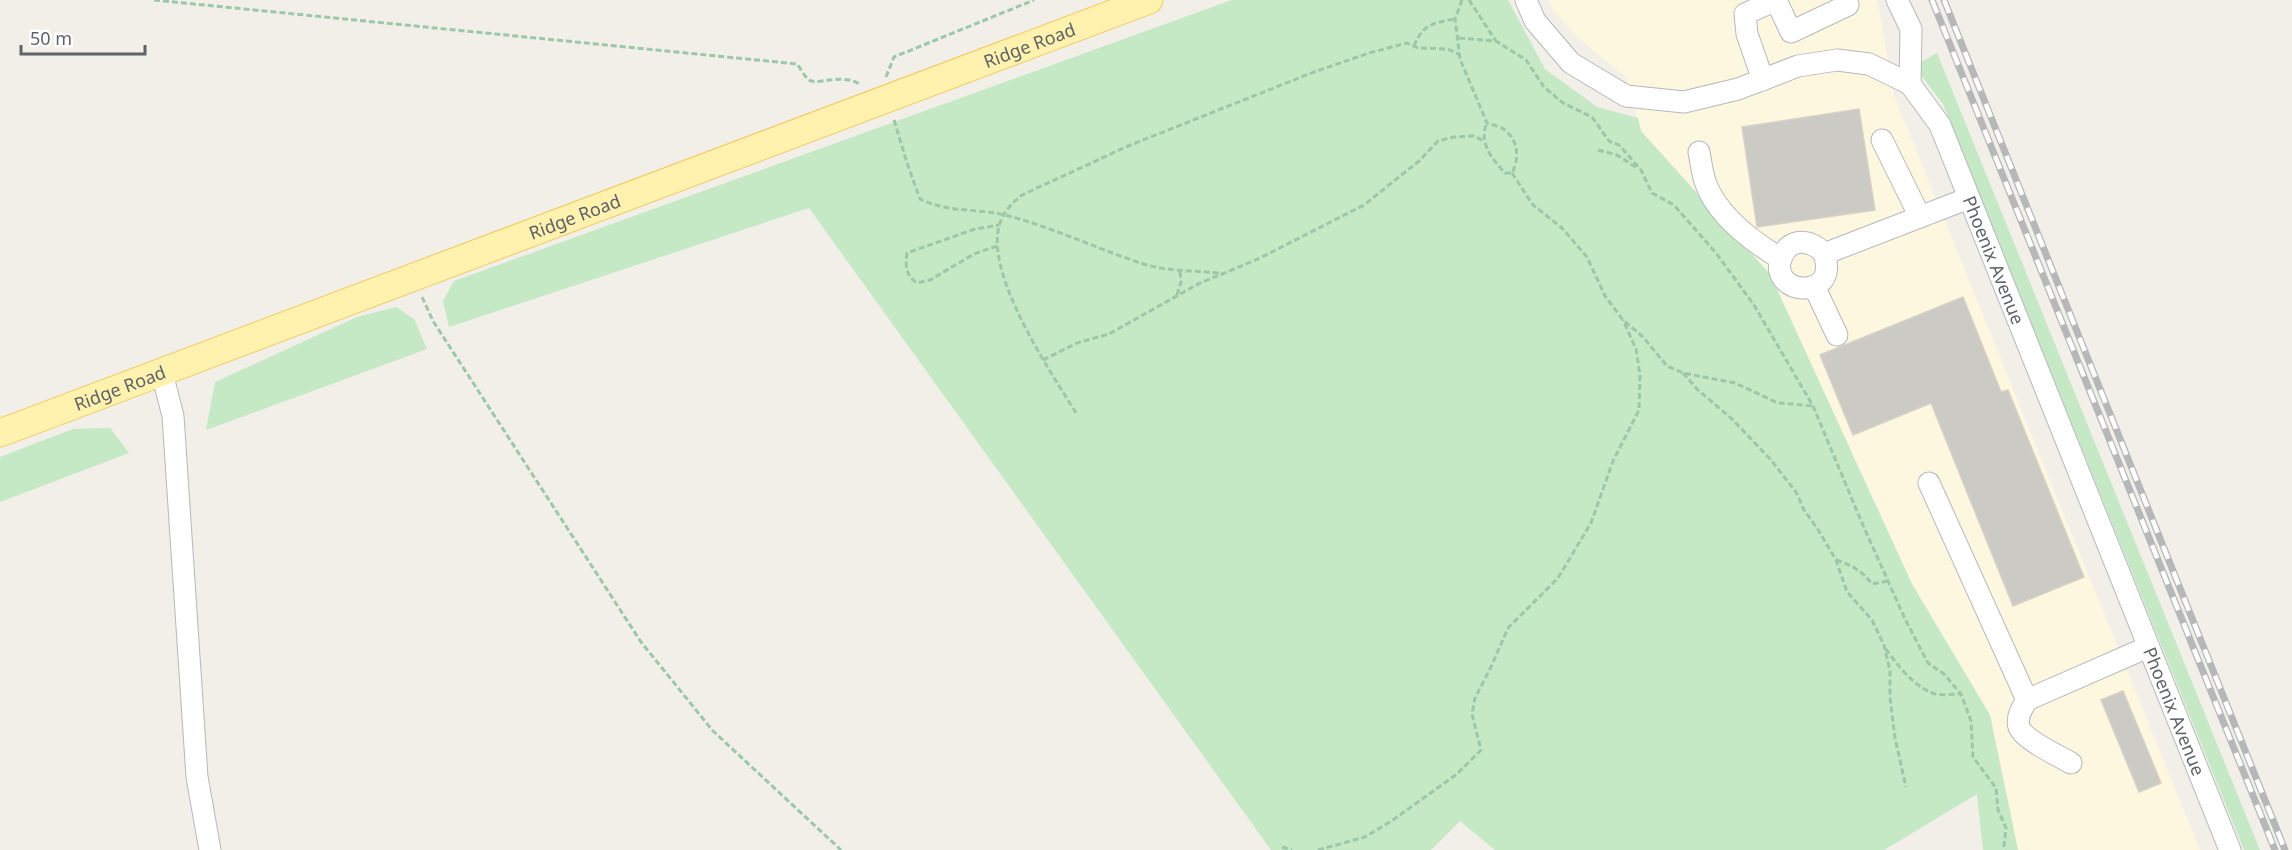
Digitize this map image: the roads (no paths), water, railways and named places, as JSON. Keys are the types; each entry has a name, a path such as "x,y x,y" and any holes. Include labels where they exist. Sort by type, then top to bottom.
{"main road":[{"name":"Ridge Road","path":"0,433 1149,0"}],"lane":[{"name":"Phoenix Avenue","path":"1526,0 1535,21 1571,63 1626,96 1684,102 1738,89 1798,66 1837,60 1869,64 1910,84 1940,125 2230,850"},
{"path":"1764,80 1747,34 1745,14 1776,0 1791,32 1848,5 1846,0"},
{"path":"1898,0 1911,29 1910,84"},
{"path":"1882,140 1920,217"},
{"path":"1699,152 1704,181 1720,209 1764,249 1781,259"},
{"path":"1824,254 1969,198"},
{"path":"1804,241 1812,243 1824,254 1827,270 1823,278 1814,286 1798,288 1786,282 1782,275 1781,259 1794,243 1804,241"},
{"path":"1814,286 1837,335"},
{"path":"162,373 173,416 197,777 210,850"},
{"path":"1929,483 2027,700"},
{"path":"2071,763 2026,737 2019,727 2019,714 2027,700 2148,647"}],"railway":[{"path":"1932,0 2275,850"},
{"path":"1944,0 2285,850"}]}
